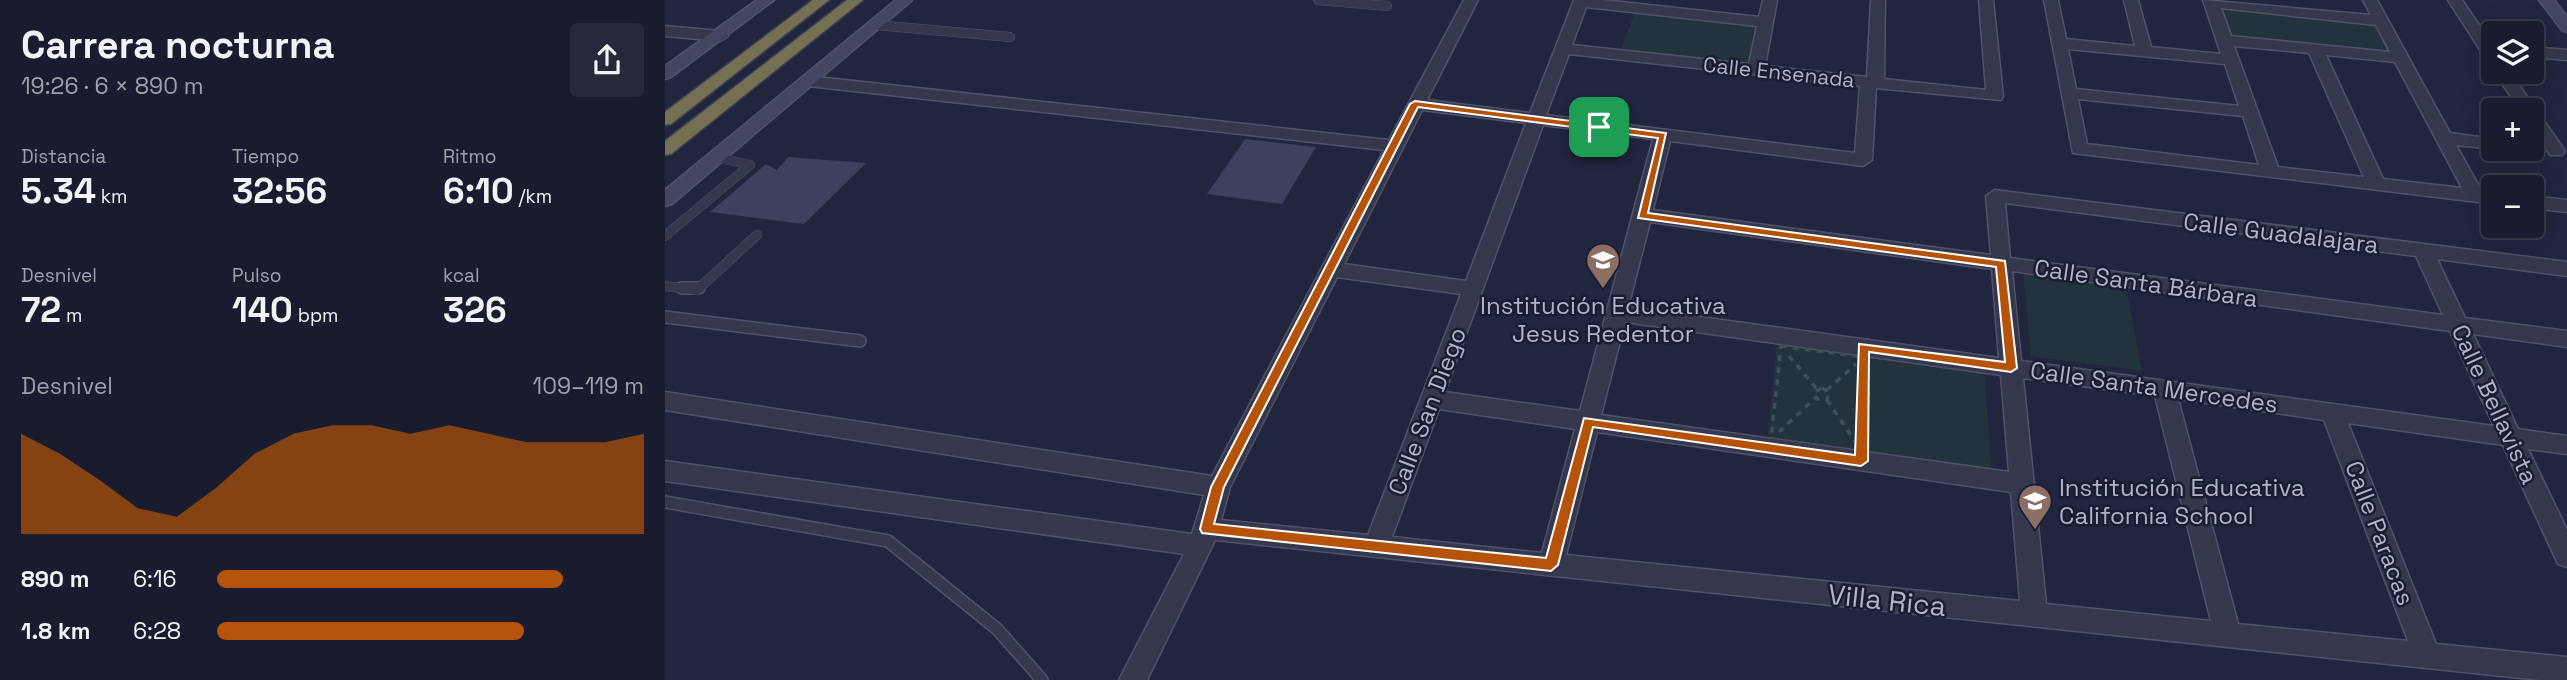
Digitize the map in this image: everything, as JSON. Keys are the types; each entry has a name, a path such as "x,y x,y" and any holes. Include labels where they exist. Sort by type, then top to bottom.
{"highway":[{"path":"665,120 822,0"},
{"path":"665,150 856,0"}],"main road":[{"path":"665,74 767,0"},
{"path":"665,200 905,0"},
{"path":"2546,0 2567,27"},
{"path":"2558,0 2567,1"}],"street":[{"path":"1133,680 1204,538 1218,487 1471,0"},
{"path":"1756,70 1770,0"},
{"path":"1415,104 1863,160 1878,0"},
{"name":"Calle Ensenada","path":"1562,49 1995,96 1986,0"},
{"path":"2051,0 2079,149 2481,197"},
{"path":"2131,0 2144,52"},
{"path":"2370,0 2475,196"},
{"path":"2455,0 2481,38"},
{"path":"1580,1 1766,22"},
{"name":"Calle San Diego","path":"1376,547 1580,1"},
{"path":"2271,172 2210,1 2381,21"},
{"path":"665,31 720,36"},
{"path":"2224,40 2401,58"},
{"path":"2059,43 2231,60"},
{"path":"2315,50 2376,184"},
{"path":"2544,53 2567,55"},
{"path":"808,81 1394,146"},
{"path":"2069,93 2249,112"},
{"path":"2544,131 2561,152"},
{"path":"1551,565 1663,135"},
{"path":"2444,138 2481,142"},
{"name":"Calle Guadalajara","path":"2001,264 1995,197 2567,269"},
{"path":"2544,203 2567,206"},
{"name":"Calle Santa Bárbara","path":"1642,215 2567,339"},
{"name":"Calle Bellavista","path":"2423,251 2567,556"},
{"path":"2001,264 2034,615"},
{"path":"1329,269 1473,289"},
{"name":"Calle Santa Mercedes","path":"1617,313 1781,341 2011,368 2567,444"},
{"path":"2164,389 2228,635"},
{"path":"1431,399 1588,422 1862,456 2022,484"},
{"path":"665,401 1218,487"},
{"name":"Calle Paracas","path":"2332,412 2427,655"},
{"name":"Villa Rica","path":"665,471 1204,538 1376,547 2567,670"}],"lane":[{"path":"1318,0 1387,6"},
{"path":"876,25 1010,37"},
{"path":"665,236 750,165 716,158"},
{"path":"665,286 697,290 757,235"},
{"path":"665,317 860,341"},
{"path":"665,502 888,541 997,629 1042,680"}],"path":[{"path":"1781,341 1863,352"},
{"path":"1781,341 1817,389 1827,390"},
{"path":"1771,443 1781,341"},
{"path":"1827,390 1863,352"},
{"path":"1862,456 1863,352"},
{"path":"1771,443 1815,398 1817,389"},
{"path":"1827,390 1830,396 1827,400"},
{"path":"1815,398 1827,400 1862,456"},
{"path":"1771,443 1862,456"}],"shaded area":[{"path":"2219,7 2374,23 2391,54 2228,37"},
{"path":"1635,12 1757,25 1749,66 1620,51"},
{"path":"2023,274 2126,287 2142,371 2031,356"},
{"path":"1777,343 1984,370 1992,472 1767,440"}],"building":[{"path":"1245,139 1316,147 1282,204 1207,194"},
{"path":"788,157 866,163 804,224 710,212 766,164 777,170"}],"place":[{"name":"Institución Educativa Jesus Redentor","path":"1603,290"},
{"name":"Institución Educativa California School","path":"2035,531"}],"route":[{"path":"1415,104 1599,127 1663,135 1642,215 2001,264 2011,368 1863,347 1861,461 1588,422 1551,565 1206,529 1218,487 1415,104"}]}
